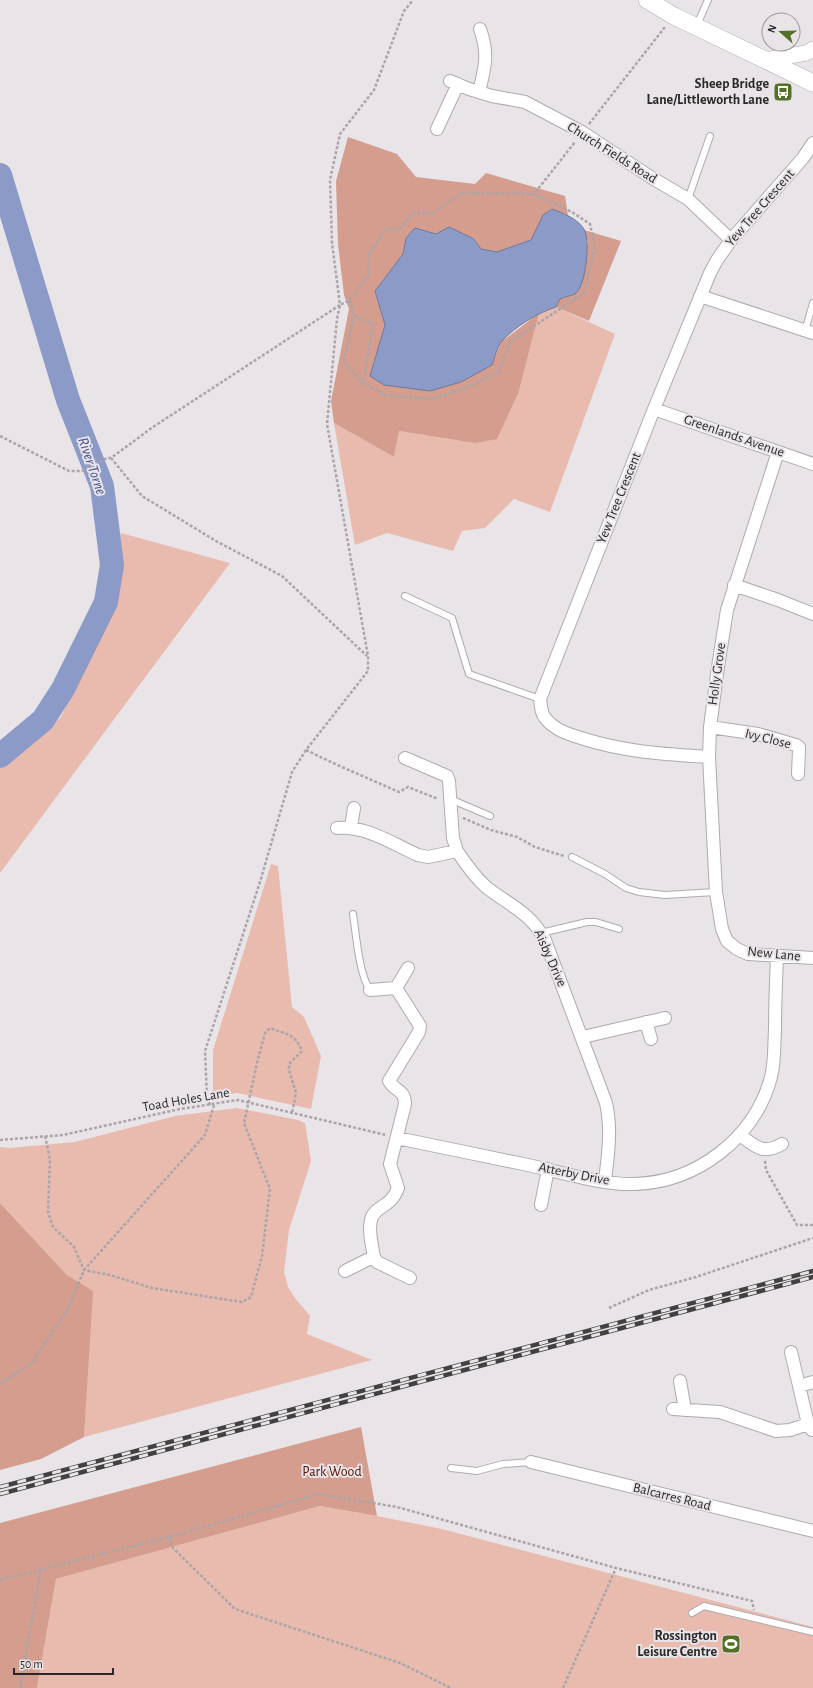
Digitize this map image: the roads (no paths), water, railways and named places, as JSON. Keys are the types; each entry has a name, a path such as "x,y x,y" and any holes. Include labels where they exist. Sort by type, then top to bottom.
{"main road":[{"path":"647,0 674,16 813,83"}],"street":[{"path":"479,92 486,59 486,45 480,29"},
{"path":"766,60 806,53 813,49"},
{"name":"Church Fields Road","path":"437,129 454,83 492,96 525,102 582,132 652,178 688,199 731,240"},
{"name":"Yew Tree Crescent","path":"540,699 654,409 700,296 717,260 731,240 803,158 813,143"},
{"path":"700,296 809,332"},
{"name":"Greenlands Avenue","path":"654,409 813,464"},
{"name":"Holly Grove","path":"717,905 709,757 710,727 727,610 778,452"},
{"path":"734,585 813,614"},
{"path":"540,699 541,709 545,718 552,726 564,733 616,748 642,752 709,757"},
{"name":"Ivy Close","path":"710,727 758,734 796,745 800,750 798,774"},
{"path":"337,828 351,827 362,830 418,855 428,857 457,851 453,838 449,781 447,776 405,758"},
{"path":"351,827 354,808"},
{"name":"Aisby Drive","path":"457,851 484,885 526,915 541,932 583,1038 606,1103 610,1120 610,1138 605,1181"},
{"name":"New Lane","path":"717,905 722,929 727,941 737,949 748,954 813,958"},
{"name":"Atterby Drive","path":"397,1138 605,1181 634,1184 679,1177 699,1168 717,1156 740,1135 749,1124 765,1094 771,1077 774,1059 777,956"},
{"path":"396,988 408,968"},
{"path":"370,990 396,988"},
{"path":"396,988 420,1026 419,1032 390,1078 391,1083 404,1094 405,1098 405,1104 390,1164 398,1188 391,1201 374,1212 371,1219 370,1230 374,1257 377,1262 410,1278"},
{"path":"583,1038 664,1018"},
{"path":"646,1022 651,1039"},
{"path":"740,1135 755,1146 764,1150 774,1149 782,1144"},
{"path":"541,1205 548,1169"},
{"path":"345,1271 374,1257"},
{"path":"680,1381 679,1409 720,1412 776,1431 811,1428 791,1352"},
{"path":"799,1386 813,1382"},
{"name":"Balcarres Road","path":"531,1462 813,1531"}],"lane":[{"path":"696,27 708,0"},
{"path":"688,199 710,136"},
{"path":"809,332 813,302"},
{"path":"405,596 452,618 469,674 540,699"},
{"path":"451,806 490,816"},
{"path":"572,857 606,874 626,888 638,892 665,895 716,892"},
{"path":"353,914 360,958 367,986 370,990"},
{"path":"541,932 586,922 600,923 619,929"},
{"path":"451,1468 477,1471 509,1463 531,1462"},
{"path":"692,1613 704,1606 813,1632"}],"water":[{"path":"552,209 575,220 585,231 587,245 586,264 582,282 575,294 560,299 556,307 534,316 520,325 500,343 492,365 461,382 430,391 384,385 370,376 385,325 375,291 403,254 406,238 415,228 436,234 449,227 474,239 481,249 497,252 531,240 543,215"}],"waterway":[{"name":"River Torne","path":"0,175 68,400 102,486 112,565 106,602 63,689 43,720 0,756"}],"railway":[{"path":"0,1487 813,1271"},
{"path":"0,1494 813,1277"}],"place":[{"name":"Sheep Bridge Lane/Littleworth Lane","path":"783,92"},
{"name":"Rossington Leisure Centre","path":"731,1644"}],"park label":[{"name":"Park Wood","path":"332,1472"}]}
